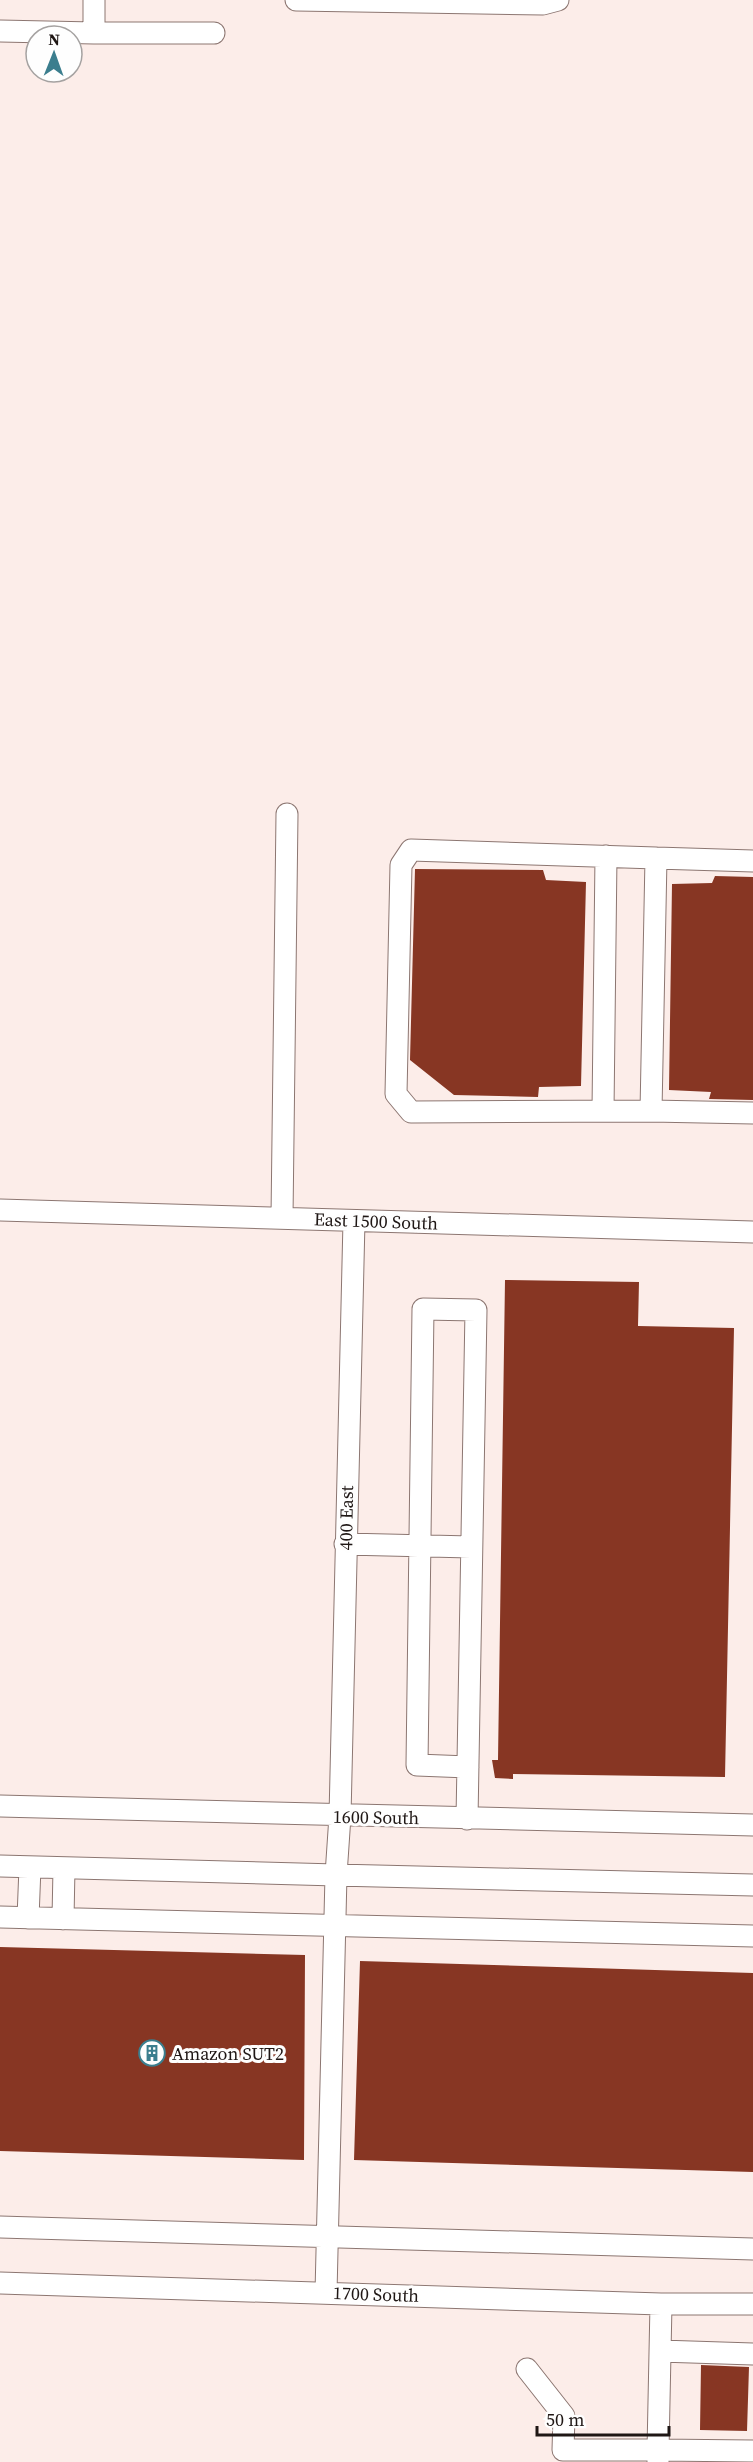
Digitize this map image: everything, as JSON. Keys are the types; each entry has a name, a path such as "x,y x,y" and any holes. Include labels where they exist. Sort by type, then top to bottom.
{"street":[{"path":"94,0 94,33"},
{"path":"296,0 548,1"},
{"path":"0,31 214,33"},
{"path":"282,1218 287,814"},
{"path":"753,861 411,850 401,865 396,1094 411,1112 753,1113"},
{"path":"603,1111 606,856"},
{"path":"651,1111 656,858"},
{"name":"East 1500 South","path":"0,1210 753,1232"},
{"name":"400 East","path":"326,2293 354,1221"},
{"path":"467,1819 468,1767 471,1547 476,1310 423,1309 417,1765 468,1767"},
{"path":"345,1544 471,1547"},
{"name":"1600 South","path":"0,1806 753,1825"},
{"path":"0,1866 753,1885"},
{"path":"28,1918 30,1867"},
{"path":"63,1919 64,1868"},
{"path":"0,1917 753,1936"},
{"path":"0,2227 753,2249"},
{"name":"1700 South","path":"0,2283 661,2304 753,2304"},
{"path":"658,2456 661,2304"},
{"path":"660,2351 753,2354"},
{"path":"527,2369 564,2416 562,2456 741,2455"}],"building":[{"path":"415,869 543,870 546,880 586,882 581,1086 539,1087 538,1097 454,1095 410,1060"},
{"path":"715,876 753,877 753,1100 709,1099 711,1092 669,1090 672,884 712,883"},
{"path":"505,1280 639,1282 638,1326 734,1328 725,1777 513,1774 513,1779 495,1778 492,1760 498,1760"},
{"name":"Amazon SUT2","path":"0,1947 305,1955 304,2160 0,2151"},
{"path":"360,1961 753,1973 753,2172 354,2160"},
{"path":"701,2365 749,2367 747,2431 700,2430"}],"place":[{"name":"Amazon SUT2","path":"152,2053"}]}
